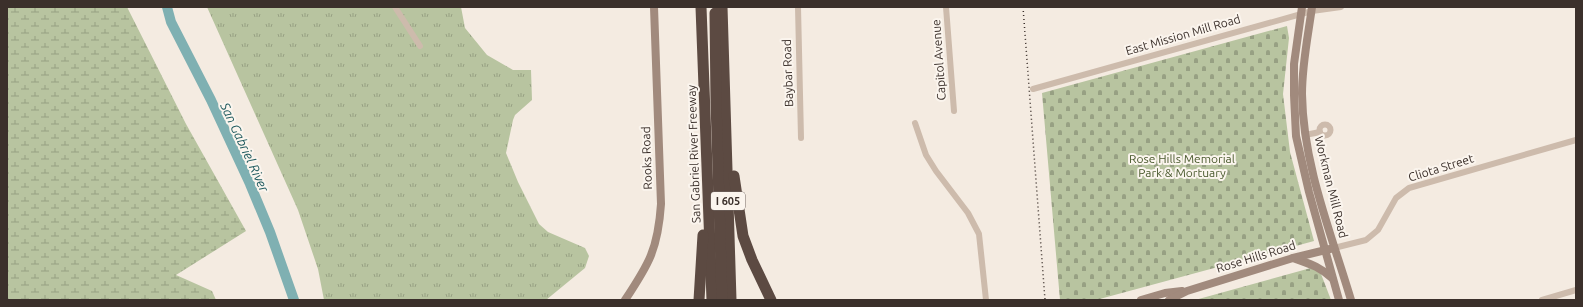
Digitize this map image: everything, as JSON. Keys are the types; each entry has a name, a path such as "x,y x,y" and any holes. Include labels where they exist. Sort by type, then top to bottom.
{"highway":[{"name":"San Gabriel River Freeway","path":"701,7 712,300"},
{"path":"708,7 717,248 711,263"},
{"path":"715,7 716,102 722,300"},
{"name":"I 605","path":"722,7 731,300"},
{"path":"725,102 737,202 743,236 752,260 771,300"},
{"path":"699,300 707,166"}],"main road":[{"name":"Rooks Road","path":"625,300 644,272 654,251 659,228 660,204 654,7"},
{"name":"Workman Mill Road","path":"1312,9 1303,64 1302,95 1305,134 1316,184 1334,248 1351,300"},
{"name":"Workman Mill Road","path":"1302,10 1294,64 1296,136 1309,192 1339,300"},
{"path":"1296,136 1300,142 1308,178 1311,183 1316,184"},
{"name":"Rose Hills Road","path":"1169,300 1187,291 1293,258 1334,248"},
{"path":"1293,258 1316,265 1324,270 1334,280"},
{"name":"Rose Hills Road","path":"1141,300 1165,293 1187,291"}],"street":[{"path":"395,7 420,46"},
{"name":"Baybar Road","path":"798,7 801,138"},
{"name":"Capitol Avenue","path":"946,7 954,111"},
{"name":"East Mission Mill Road","path":"1033,89 1302,10 1340,7"},
{"path":"915,123 926,155 968,213 979,234 986,300"},
{"path":"1305,134 1317,132"},
{"name":"Cliota Street","path":"1334,248 1366,240 1378,230 1396,198 1408,188 1576,140"},
{"path":"1542,300 1576,290"}],"green space":[{"path":"7,7 127,7 186,124 246,231 176,275 212,291 216,300 7,300"},
{"path":"207,7 461,7 465,28 487,55 513,70 531,70 532,100 515,115 506,153 518,182 539,224 548,232 585,248 589,256 585,268 546,300 324,300 318,269 298,210"},
{"name":"Rose Hills Memorial Park & Mortuary","path":"1287,26 1289,38 1283,94 1290,152 1314,241 1096,300 1060,300 1042,93"},
{"path":"1318,266 1331,300 1195,300"}],"waterway":[{"name":"San Gabriel River","path":"167,7 171,22 211,100 250,184 270,232 294,300"}],"railway":[{"path":"1023,7 1045,300"}]}
